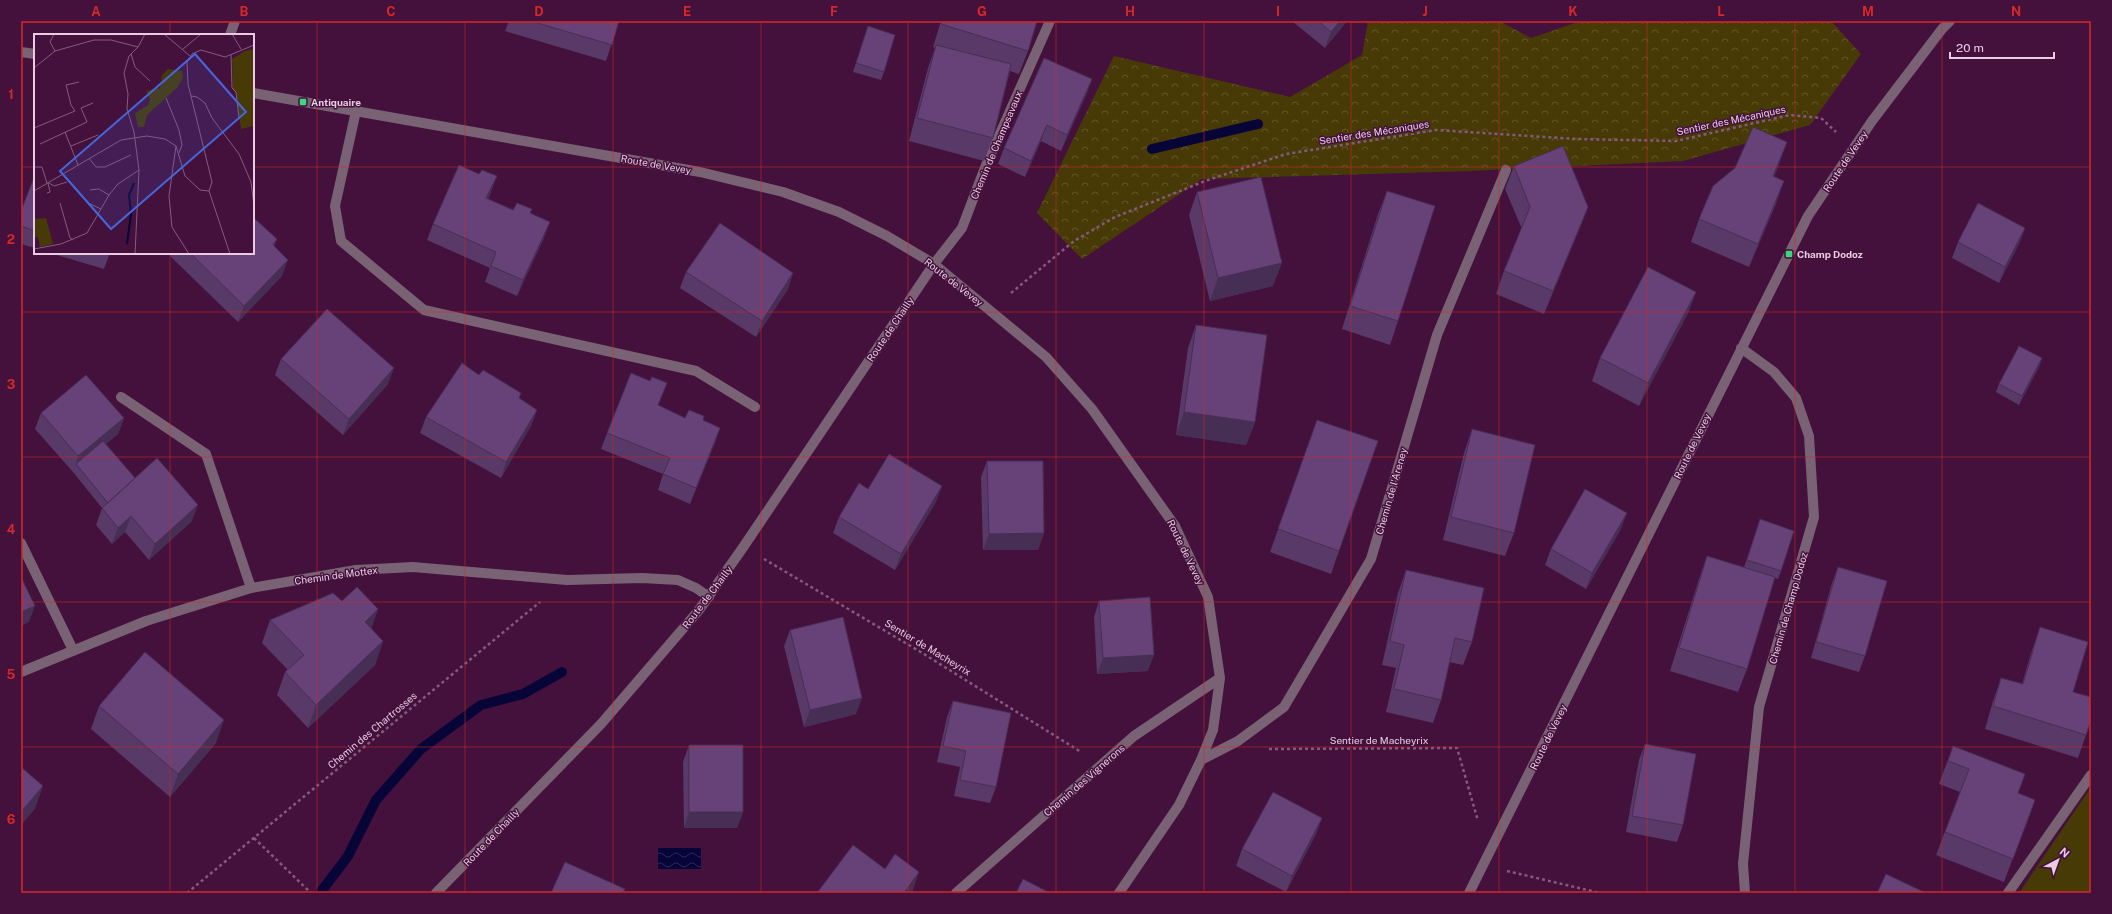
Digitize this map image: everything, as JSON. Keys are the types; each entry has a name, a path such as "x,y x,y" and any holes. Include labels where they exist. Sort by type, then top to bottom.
{"street":[{"path":"230,34 235,21"},
{"name":"Chemin de Champsavaux","path":"934,264 962,228 986,165 1050,21"},
{"name":"Route de Vevey","path":"1469,893 1808,216 1872,121 1942,29 1950,21"},
{"path":"21,52 34,54"},
{"name":"Route de Vevey","path":"254,93 700,172 782,192 839,212 887,236 934,264 1046,357 1092,409 1134,466 1175,526 1208,597 1220,678 1213,730 1201,760 1179,805 1119,893"},
{"path":"356,111 335,206 341,241 424,310 696,371 755,407"},
{"name":"Chemin de l'Areney","path":"1201,760 1238,741 1284,707 1371,559 1437,335 1506,170"},
{"name":"Route de Chailly","path":"436,893 600,724 646,673 709,597 934,264"},
{"name":"Chemin de Champ Dodoz","path":"1741,348 1774,372 1796,398 1809,436 1814,517 1759,707 1743,864 1745,893"},
{"path":"120,397 206,454 251,588"},
{"path":"21,543 73,650"},
{"name":"Chemin de Mottex","path":"21,672 146,621 251,588 356,570 413,567 567,580 642,578 678,580 696,588 709,597"},
{"name":"Chemin des Vignerons","path":"956,893 1134,736 1220,678"},
{"path":"2008,893 2091,775"}],"path":[{"name":"Sentier des Mécaniques","path":"1011,293 1074,240 1115,217 1205,181 1286,154 1436,130 1576,138 1676,141 1790,115 1821,118 1839,134"},
{"name":"Sentier de Macheyrix","path":"744,546 809,587 926,655 1102,765"},
{"name":"Chemin des Chartrosses","path":"187,893 567,580"},
{"name":"Sentier de Macheyrix","path":"1226,747 1270,749 1457,748 1476,820"},
{"path":"254,838 311,893"},
{"path":"1506,871 1600,893"}],"green space":[{"path":"1368,21 1499,21 1531,38 1581,21 1831,21 1861,54 1810,125 1683,161 1470,171 1202,179 1082,259 1037,213 1114,56 1290,97 1362,55"},
{"path":"2091,787 2091,893 2019,893"}],"water":[{"path":"658,848 701,848 701,869 658,869"}],"building":[{"path":"531,21 619,21 612,45"},
{"path":"942,21 1037,21 1028,51 941,24"},
{"path":"1318,21 1340,21 1331,32"},
{"path":"868,26 895,35 884,72 856,63"},
{"path":"936,45 1011,64 993,138 917,118"},
{"path":"1044,58 1092,79 1067,135 1047,125 1031,161 1004,148"},
{"path":"1753,127 1787,142 1773,176 1784,181 1758,244 1699,219 1713,186 1735,168"},
{"path":"1563,146 1588,207 1553,291 1504,271 1530,207 1514,166"},
{"path":"459,165 479,174 482,170 497,176 486,198 513,210 517,203 532,209 530,213 550,222 523,280 491,266 496,252 433,224"},
{"path":"1261,177 1282,263 1218,278 1197,192"},
{"path":"34,178 34,231 21,226 21,211"},
{"path":"1387,191 1435,206 1398,321 1350,306"},
{"path":"1978,203 2025,228 2005,267 1958,242"},
{"path":"254,218 277,239 273,245 288,260 244,306 191,254 254,254"},
{"path":"720,223 793,273 762,321 686,272"},
{"path":"1648,267 1696,292 1648,383 1600,358"},
{"path":"327,309 394,368 349,419 281,359"},
{"path":"1196,325 1267,335 1255,422 1184,412"},
{"path":"2019,346 2042,358 2022,396 1999,384"},
{"path":"462,363 479,375 483,370 521,393 519,398 537,410 506,462 426,417"},
{"path":"631,373 650,381 652,377 667,383 658,405 685,418 689,410 704,416 703,420 720,428 696,488 663,474 670,458 607,433"},
{"path":"86,375 124,418 78,456 41,413"},
{"path":"1317,420 1378,441 1339,551 1278,529"},
{"path":"1472,429 1535,445 1514,533 1451,517"},
{"path":"103,441 135,478 108,503 76,464"},
{"path":"889,454 942,486 901,554 839,517 859,483 868,489"},
{"path":"157,458 198,505 155,544 131,516 118,528 102,508"},
{"path":"987,461 1043,461 1044,533 989,534"},
{"path":"1585,489 1627,513 1592,573 1551,549"},
{"path":"1760,519 1794,531 1781,571 1747,560"},
{"path":"1707,556 1775,577 1747,669 1679,648"},
{"path":"1838,567 1887,581 1865,656 1816,642"},
{"path":"1406,570 1484,588 1472,642 1455,638 1441,700 1394,689 1404,645 1390,641"},
{"path":"21,577 35,606 21,612"},
{"path":"357,587 378,609 365,622 383,641 316,705 285,672 304,655 270,620 333,593 342,601"},
{"path":"1150,597 1154,655 1103,658 1099,601"},
{"path":"843,617 862,698 810,710 790,630"},
{"path":"2040,627 2088,642 2073,692 2091,697 2091,720 2086,735 1993,706 2001,678 2023,684"},
{"path":"145,652 224,720 178,774 99,706"},
{"path":"953,701 1011,713 996,787 960,780 966,751 943,746"},
{"path":"1645,744 1696,754 1683,825 1632,816"},
{"path":"689,745 743,745 743,812 689,812"},
{"path":"1953,746 2025,774 2018,793 2035,800 2013,859 1945,832 1969,769 1948,761"},
{"path":"21,767 43,786 21,812"},
{"path":"1273,792 1322,818 1292,876 1242,849"},
{"path":"853,845 885,869 895,854 919,872 904,893 817,893"},
{"path":"565,862 625,889 623,893 551,893"},
{"path":"1886,874 1926,893 1877,893"},
{"path":"1023,879 1050,893 1016,893"}],"waterway":[{"path":"1152,149 1258,124"},
{"path":"320,893 348,856 376,800 421,749 481,705 523,694 562,672"}],"place":[{"name":"Antiquaire","path":"303,102"},
{"name":"Champ Dodoz","path":"1789,254"}]}
